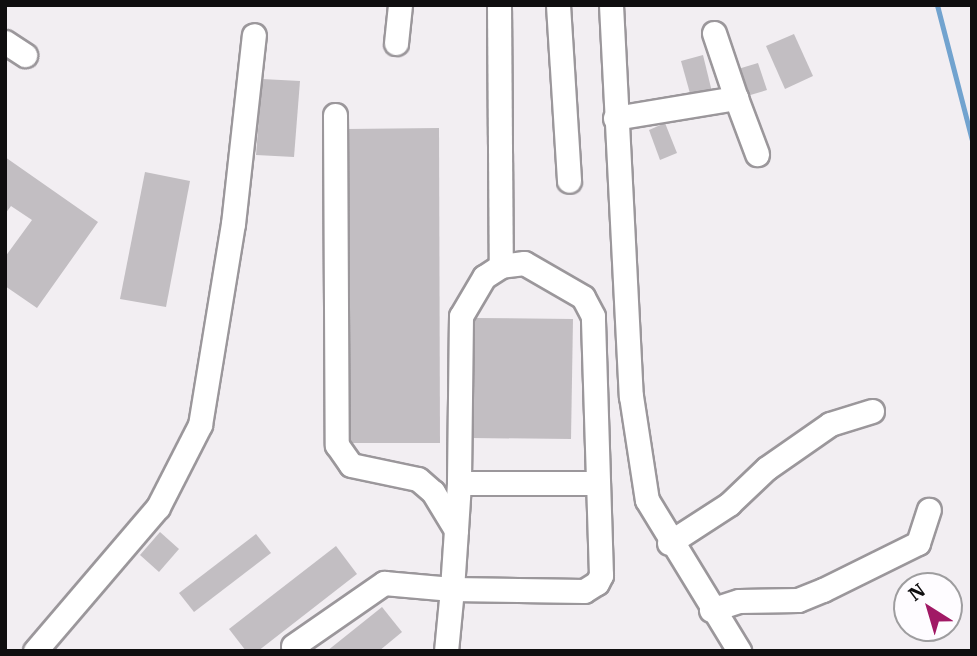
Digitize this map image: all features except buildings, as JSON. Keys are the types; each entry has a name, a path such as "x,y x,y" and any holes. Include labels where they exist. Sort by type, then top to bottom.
{"street":[{"path":"396,43 401,5"},
{"path":"499,5 501,266"},
{"path":"558,5 569,181"},
{"path":"611,5 615,118 636,442 647,500 669,543 739,651"},
{"path":"714,33 757,154"},
{"path":"35,651 158,507 200,425 233,224 254,35"},
{"path":"5,41 24,55"},
{"path":"615,118 736,98"},
{"path":"335,115 337,445 351,465 418,479 433,492 456,530"},
{"path":"293,646 384,583 452,589 584,591 597,583 601,575 593,316 583,297 524,263 501,266 484,277 461,316 459,483 452,589 446,651"},
{"path":"669,543 729,504 767,468 830,424 873,411"},
{"path":"459,483 598,482"},
{"path":"711,610 740,601 798,600 823,590 918,543 929,510"}],"waterway":[{"path":"937,5 972,140"}]}
